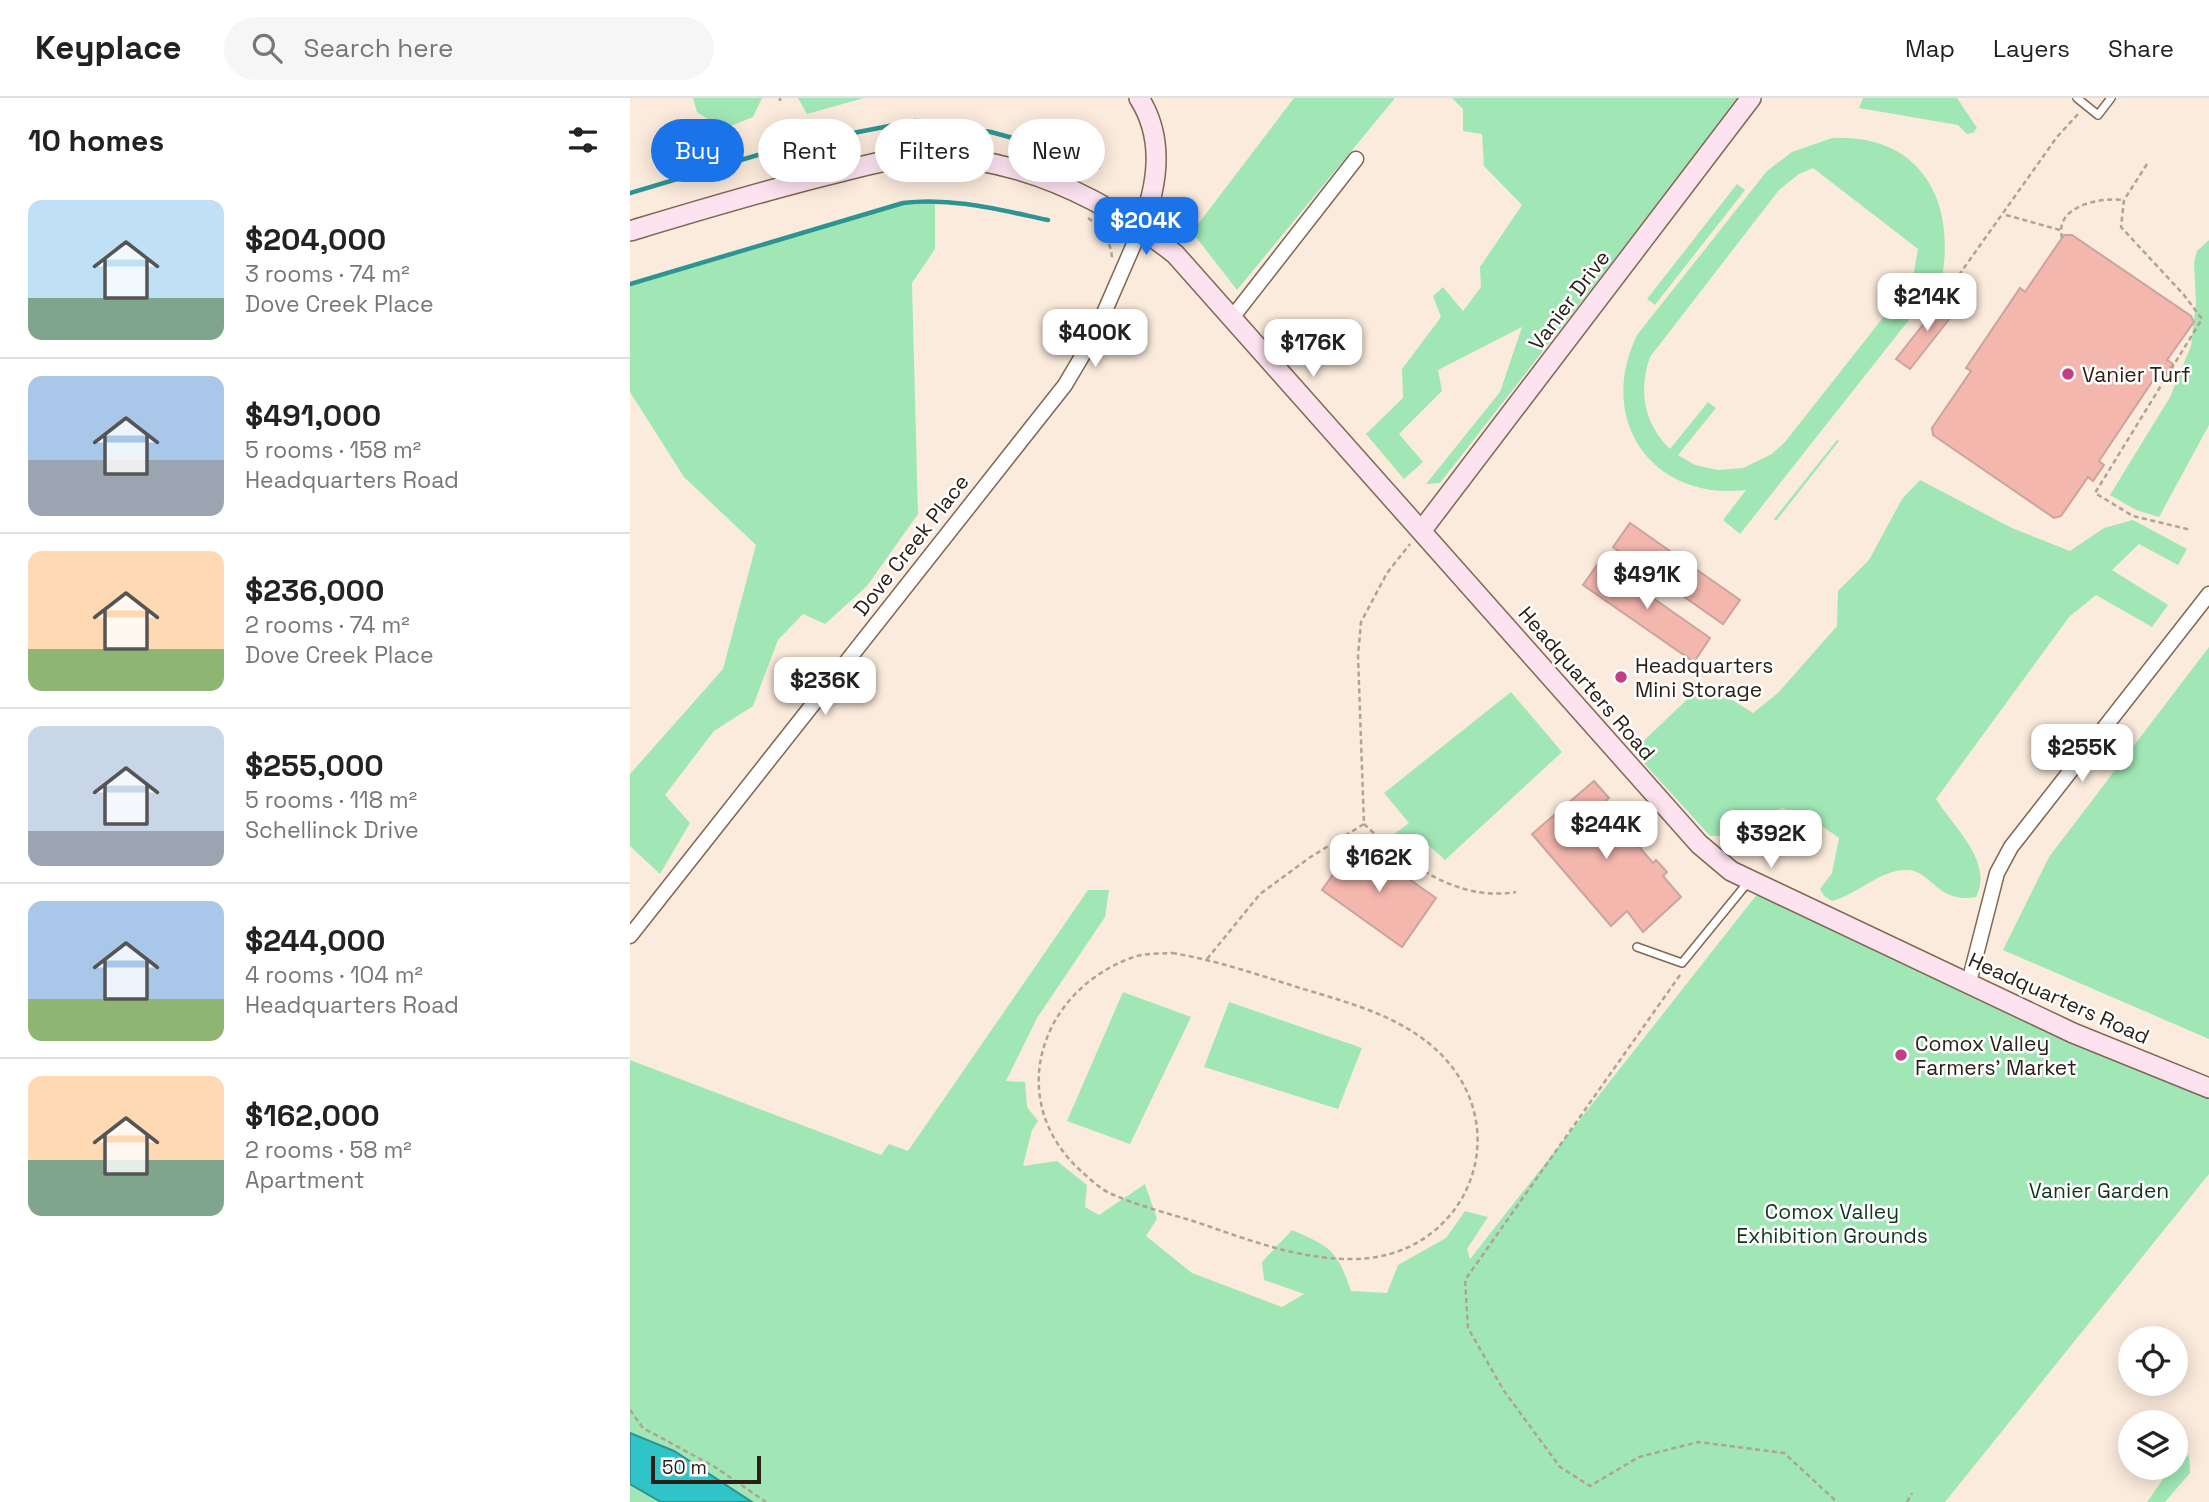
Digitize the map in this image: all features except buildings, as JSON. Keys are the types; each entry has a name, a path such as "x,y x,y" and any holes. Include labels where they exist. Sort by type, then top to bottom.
{"main road":[{"path":"1139,98 1145,108 1157,152 1157,179 1141,228"},
{"name":"Vanier Drive","path":"1422,530 1751,98"},
{"name":"Headquarters Road","path":"630,230 803,180 925,156 984,160 1030,173 1076,191 1141,228 1175,254 1699,844 1731,871 2073,1033 2209,1088"}],"street":[{"path":"1231,318 1356,159"},
{"name":"Dove Creek Place","path":"630,936 1065,385 1094,336 1141,228"},
{"path":"1969,982 1997,873 2011,847 2209,594"}],"lane":[{"path":"2077,98 2098,115 2111,98"},
{"path":"1637,947 1682,963 1749,881"}],"path":[{"path":"1944,296 2057,137 2086,105"},
{"path":"2147,164 2124,200 2121,227 2184,295 2202,319 2095,493 2133,516 2191,530"},
{"path":"2062,238 2060,230 2067,215 2083,204 2111,198 2124,200"},
{"path":"2004,215 2060,230"},
{"path":"1086,218 1096,223 1111,245 1119,280"},
{"path":"1422,530 1387,572 1361,622 1358,656 1364,824 1400,857 1458,889 1499,894 1516,892"},
{"path":"1207,959 1261,894 1309,858 1364,824"},
{"path":"1172,953 1207,959 1387,1016 1434,1047 1455,1070 1476,1118 1476,1149 1469,1189 1453,1214 1408,1249 1372,1260 1296,1255 1111,1195 1080,1170 1058,1147 1044,1115 1037,1078 1041,1047 1057,1018 1075,994 1102,973 1132,957 1172,953"},
{"path":"1682,972 1465,1280 1468,1328 1504,1391 1560,1467 1590,1486 1639,1457 1698,1442 1784,1453 1837,1502"},
{"path":"630,1410 643,1428 715,1467 766,1502"},
{"path":"1907,1502 1912,1493"}],"green space":[{"path":"693,98 762,98 753,117 744,121 708,119 697,112"},
{"path":"798,98 864,98 807,114"},
{"path":"1294,98 1395,98 1237,290 1192,232"},
{"path":"1452,98 1740,98 1440,483 1426,484 1500,392 1522,327 1438,370 1442,391 1399,434 1423,462 1404,479 1366,434 1403,398 1402,369 1441,317 1433,296 1443,287 1463,311 1481,287 1480,267 1522,205 1484,166 1482,134 1463,131 1463,109"},
{"path":"1863,98 1957,98 1977,128 1973,133 1967,134 1958,125 1859,108"},
{"path":"1832,138 1862,140 1888,147 1909,159 1925,176 1936,197 1943,222 1945,249 1942,278 1740,534 1723,520 1746,490 1713,490 1684,482 1659,468 1641,448 1629,424 1624,397 1626,367 1637,335 1767,171 1792,152","holes":["1813,168 1918,249 1914,272 1904,291 1785,442 1772,454 1743,468 1718,470 1695,465 1678,455 1716,408 1708,402 1670,449 1661,439 1649,418 1644,394 1650,357 1779,190 1799,174"]},
{"path":"1737,184 1745,190 1655,305 1647,299"},
{"path":"935,201 935,249 912,283 918,514 867,586 825,624 803,614 778,640 753,706 714,731 665,795 690,823 660,874 630,846 630,774 723,669 756,545 684,477 630,392 630,284 893,206"},
{"path":"2209,240 2209,425 2159,517 2136,510 2110,495 2170,397 2191,346 2196,302 2194,263 2197,251"},
{"path":"1837,440 1839,441 1776,521 1774,519"},
{"path":"1920,480 2012,528 2070,551 2104,528 2133,520 2187,549 2178,565 2139,544 2112,570 2168,605 2152,627 2096,595 2069,617 1936,799 1976,858 1980,884 1976,897 1952,896 1923,876 1908,870 1888,873 1832,901 1824,896 1820,889 1832,873 1839,838 1813,820 1782,808 1738,836 1710,836 1633,751 1698,689 1734,701 1753,713 1778,693 1837,626 1838,591 1869,560 1902,499"},
{"path":"2209,647 2209,1039 2003,950 2049,857"},
{"path":"1511,692 1562,752 1445,860 1418,836 1402,846 1390,837 1409,823 1384,793"},
{"name":"Comox Valley Exhibition Grounds","path":"1762,888 2209,1088 2209,1174 1945,1502 752,1502 674,1451 630,1433 630,1060 881,1155 889,1144 908,1151 1088,890 1109,890 1105,917 1037,1018 1006,1081 1025,1082 1027,1107 1038,1121 1032,1130 1023,1166 1057,1161 1087,1185 1085,1207 1099,1215 1145,1184 1157,1219 1146,1236 1192,1273 1282,1307 1304,1294 1264,1280 1262,1262 1292,1230 1316,1241 1331,1252 1351,1291 1387,1293 1398,1265 1446,1238 1465,1211 1488,1217 1467,1249 1470,1259"},
{"path":"1123,992 1191,1017 1130,1144 1067,1121"},
{"path":"1229,1002 1362,1048 1338,1109 1204,1067"},
{"path":"2163,1480 2184,1480 2165,1502 2147,1502"},
{"path":"630,1484 661,1502 630,1502"}],"water":[{"path":"630,1433 674,1451 752,1502 661,1502 630,1484"}],"waterway":[{"path":"630,193 791,145 915,121 1008,137"},
{"path":"630,284 903,203 958,203 1048,220"}],"place":[{"name":"Vanier Turf","path":"2068,374"},
{"name":"Headquarters Mini Storage","path":"1621,677"},
{"name":"Comox Valley Farmers’ Market","path":"1901,1055"}],"park label":[{"name":"Vanier Garden","path":"2099,1190"}]}
